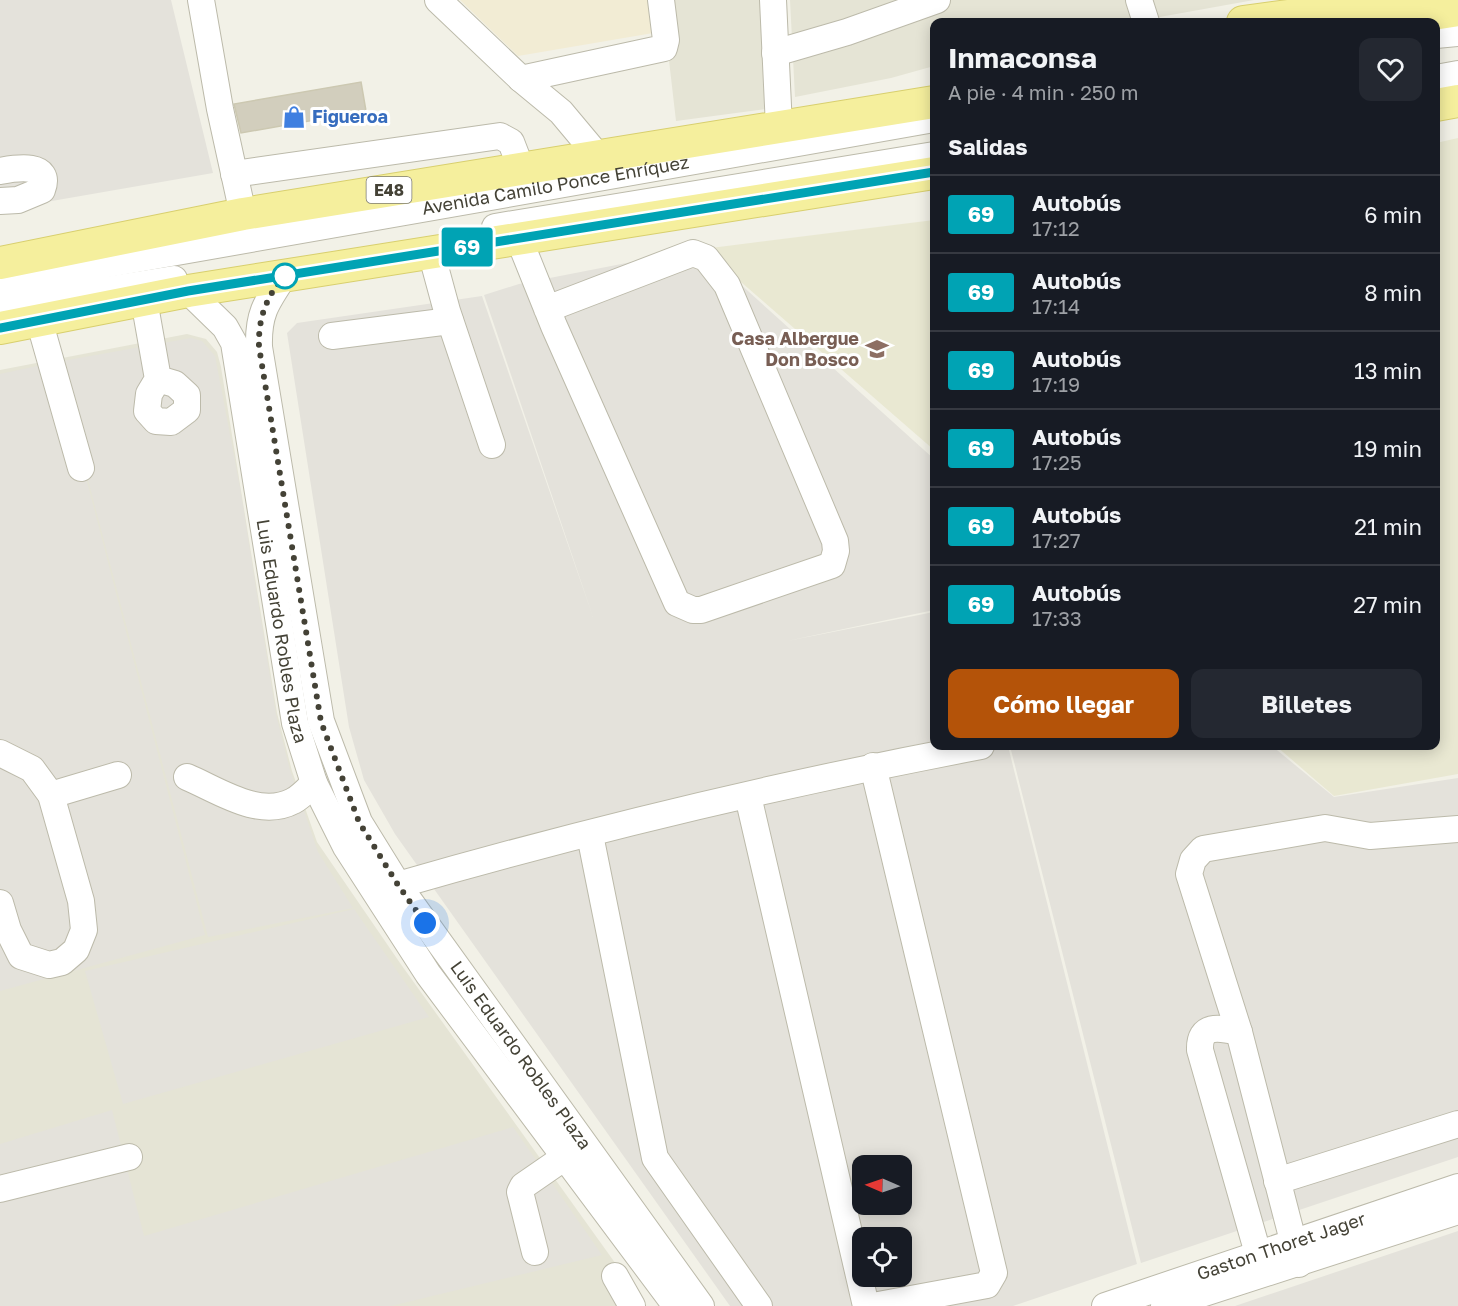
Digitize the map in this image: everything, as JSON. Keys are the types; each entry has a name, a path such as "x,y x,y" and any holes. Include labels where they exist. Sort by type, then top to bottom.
{"main road":[{"path":"1273,18 1409,0"},
{"path":"1405,18 1458,10"},
{"name":"Avenida Camilo Ponce Enríquez","path":"779,127 808,113 930,89"},
{"path":"1440,104 1458,100"},
{"name":"Avenida Camilo Ponce Enríquez","path":"0,263 243,214 930,103"},
{"path":"0,328 188,291 930,173"}],"street":[{"path":"201,0 243,214"},
{"path":"438,0 521,79 561,112 597,155"},
{"path":"521,79 664,48 666,40 661,0"},
{"path":"773,0 779,127"},
{"path":"775,53 847,32 937,0"},
{"path":"1139,0 1145,18"},
{"path":"1440,35 1458,33"},
{"path":"1440,77 1458,74"},
{"name":"Avenida Camilo Ponce Enríquez","path":"0,283 930,120"},
{"path":"234,174 500,136 511,142 521,168"},
{"name":"Avenida Camilo Ponce Enríquez","path":"0,307 930,156"},
{"path":"0,171 21,168 36,169 42,174 44,183 42,190 18,200 0,201"},
{"path":"519,238 547,309 677,603 693,610 701,610 832,565 836,557 835,540 727,285 706,258 693,253 547,309"},
{"path":"431,252 450,321 492,445"},
{"name":"Luis Eduardo Robles Plaza","path":"284,276 262,309 258,326 259,347 321,722 359,822 398,885 701,1306"},
{"name":"Luis Eduardo Robles Plaza","path":"188,291 225,327 234,343 295,723 314,783 346,848 428,974 676,1306"},
{"path":"144,300 158,379"},
{"path":"39,320 81,468"},
{"path":"332,336 450,321"},
{"path":"398,885 748,796 873,766 959,750"},
{"path":"0,753 32,769 51,795 81,901 84,930 76,950 62,962 49,965 21,956 8,930 0,903"},
{"path":"873,766 994,1273 987,1285 873,1306"},
{"path":"51,795 118,775"},
{"path":"187,777 259,807 276,807 294,801 314,783"},
{"path":"748,796 866,1306"},
{"path":"1296,1253 1239,1032 1189,874 1193,860 1203,849 1325,828 1370,836 1458,829"},
{"path":"590,835 655,1158 759,1306"},
{"path":"1239,1032 1212,1029 1205,1032 1200,1040 1200,1050 1260,1264"},
{"path":"1277,1181 1458,1124"},
{"path":"0,1189 129,1157"},
{"path":"535,1252 520,1192 523,1186 564,1157"},
{"name":"Gaston Thoret Jager","path":"1296,1253 1458,1187"},
{"name":"Gaston Thoret Jager","path":"1105,1306 1458,1211"},
{"name":"Gaston Thoret Jager","path":"1164,1306 1260,1264"},
{"path":"615,1276 632,1306"}],"shaded area":[{"path":"0,0 171,0 213,173 0,210"},
{"path":"460,0 659,0 665,31 518,56"},
{"path":"662,0 787,0 789,106 676,121"},
{"path":"790,0 1254,0 1154,18 930,18 930,67 891,78 795,97"},
{"path":"1458,138 1458,774 1334,796 1281,750 1440,750 1440,142"},
{"name":"Casa Albergue Don Bosco","path":"930,221 930,447 703,249"},
{"path":"688,251 707,254 930,455 930,611 787,641 930,613 930,750 1009,750 1137,1264 1013,1306 730,1306 395,834 364,780 349,727 287,333 297,323 482,296 593,617 484,295 519,284"},
{"path":"187,334 206,339 217,352 221,367 277,713 292,771 317,842 400,963 646,1306 0,1306 0,370"},
{"path":"191,338 202,341 215,356 240,487 276,714 290,770 318,852 353,908 208,937 57,362"},
{"path":"56,362 205,935 0,991 0,374"},
{"path":"1011,750 1277,750 1334,797 1458,778 1458,1157 1141,1263"},
{"path":"354,909 429,1017 123,1104 85,971"},
{"path":"112,1110 144,1236 513,1127 602,1255 391,1306 0,1306 0,1144"},
{"path":"1458,1231 1458,1306 1235,1306"}],"building":[{"path":"361,82 366,111 241,133 234,104"}],"bus line":[{"name":"69","path":"0,328 188,291 930,173"}],"place":[{"name":"Figueroa","path":"294,117"},
{"name":"Casa Albergue Don Bosco","path":"877,349"}],"route":[{"path":"285,276 262,309 258,326 259,347 321,722 359,822 398,885 425,923"}]}
